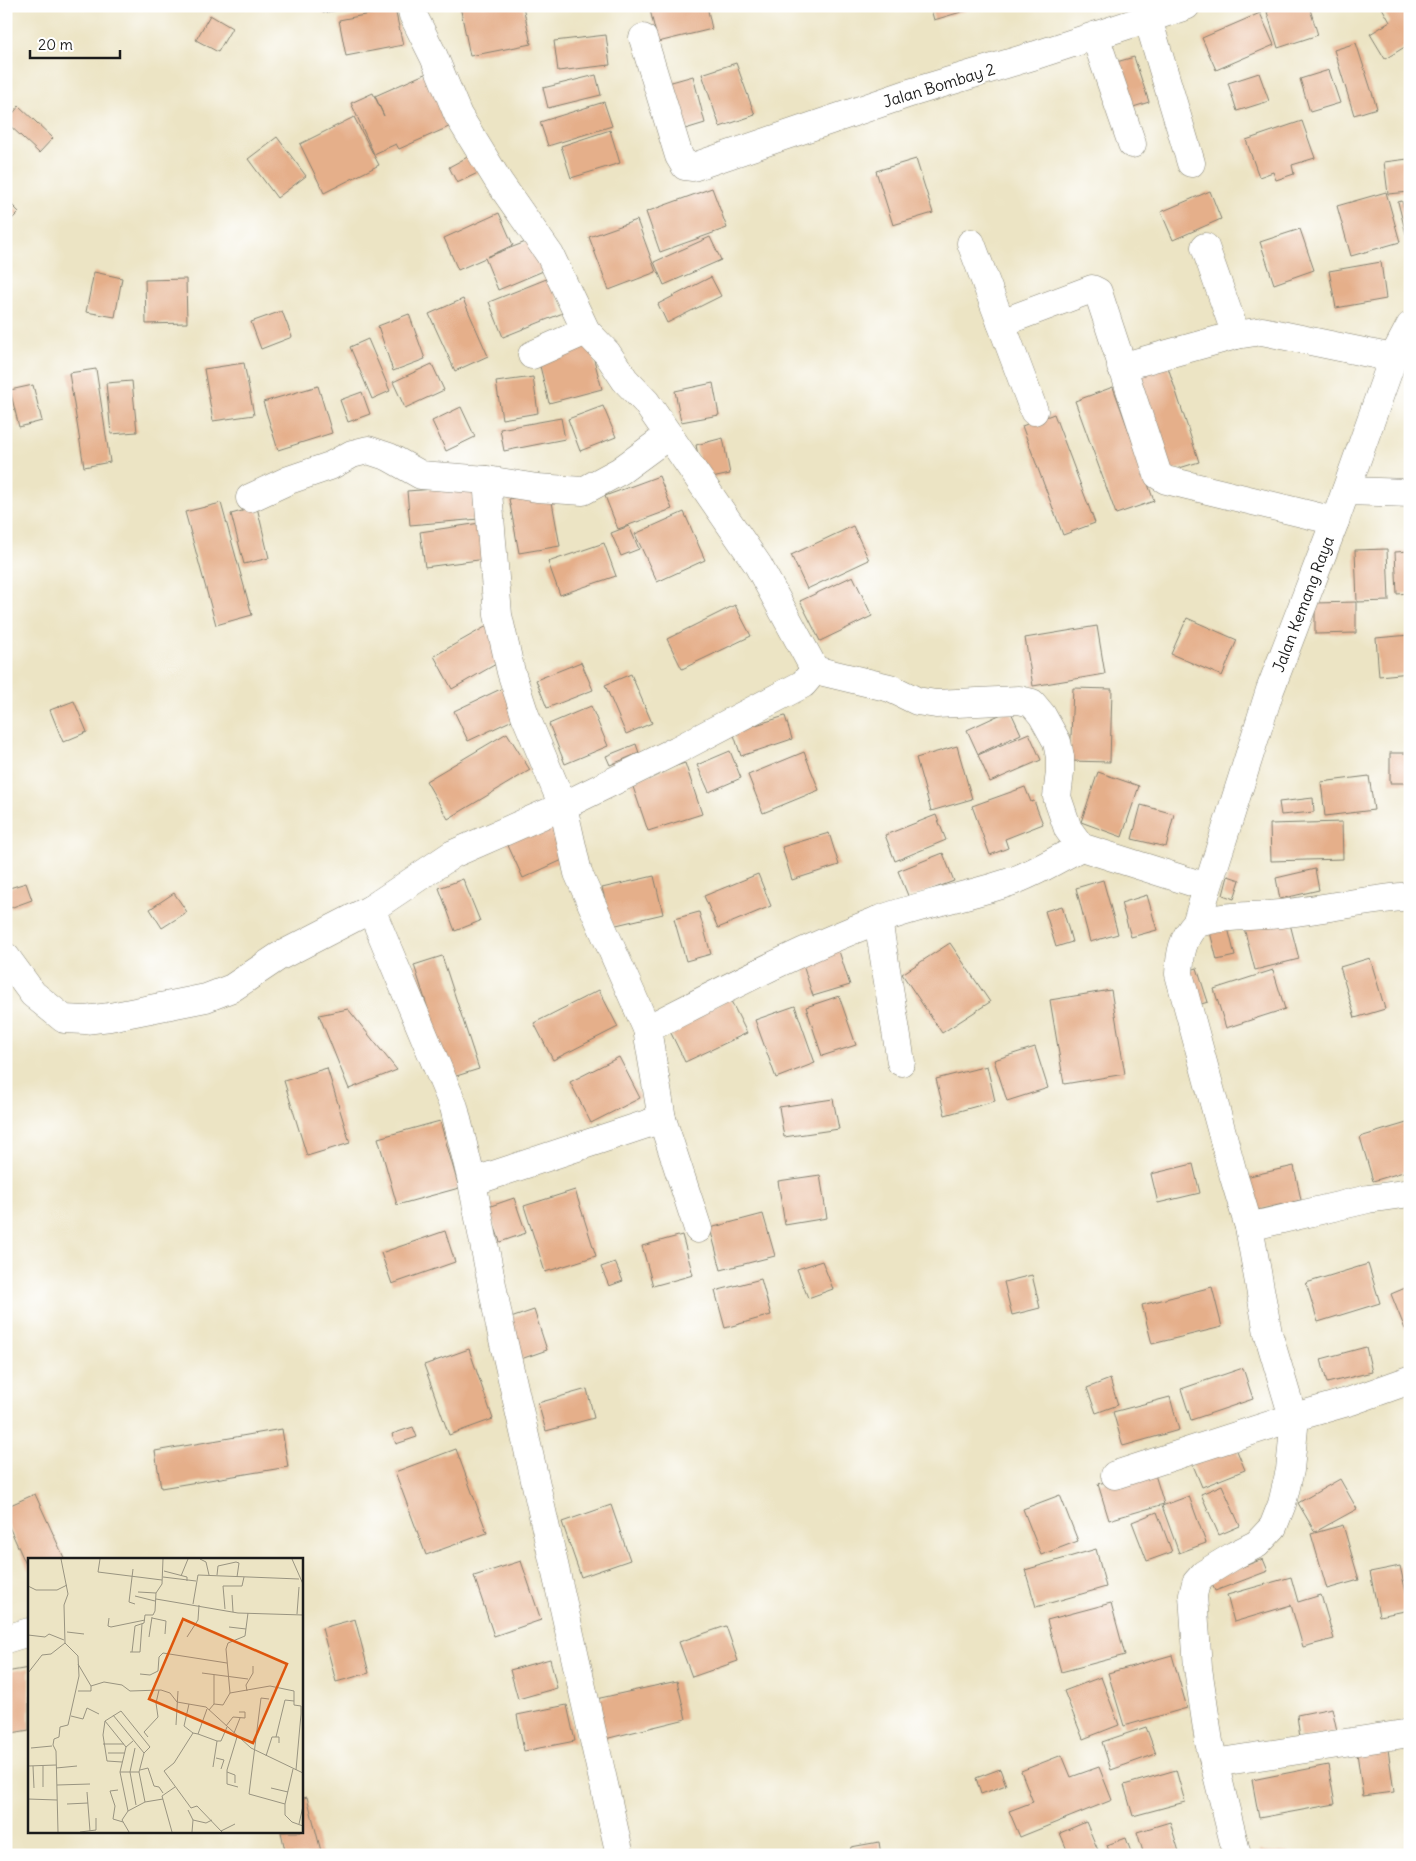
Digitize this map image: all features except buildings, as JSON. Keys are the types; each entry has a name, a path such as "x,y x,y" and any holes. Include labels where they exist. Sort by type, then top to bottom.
{"street":[{"path":"411,6 413,16 434,57 458,115 499,182 550,255 586,331 607,353 625,380 646,402 758,565 815,670 890,688 917,701 936,704 1019,700 1032,702 1042,714 1057,742 1060,757 1057,797 1068,829 1081,847 1207,887"},
{"name":"Jalan Bombay 2","path":"643,38 679,156 685,166 694,167 910,93 1186,6"},
{"path":"1148,19 1191,163"},
{"path":"1095,36 1132,144"},
{"path":"971,243 1034,411"},
{"path":"1206,246 1236,335"},
{"path":"1001,324 1092,290 1098,292 1121,367 1158,475 1166,480 1335,520"},
{"name":"Jalan Kemang Raya","path":"1295,1417 1290,1407 1268,1333 1249,1227 1180,974 1180,950 1190,930 1196,924 1270,690 1346,491 1393,358 1410,326"},
{"path":"532,354 586,331"},
{"path":"1121,367 1236,335 1262,331 1393,358"},
{"path":"250,498 289,480 330,466 352,454 368,450 389,457 421,475 487,480 538,488 583,491 620,471 669,435"},
{"path":"487,480 495,586 503,640 525,715 564,806 578,873 647,1029 662,1119 698,1229"},
{"path":"1346,491 1410,492"},
{"path":"6,957 33,994 64,1018 85,1020 110,1017 206,998 232,988 278,957 371,908 453,854 564,806 779,697 803,684 815,670"},
{"path":"647,1029 751,976 878,920 940,900 1013,881 1081,847"},
{"path":"1196,924 1224,916 1260,916 1307,911 1410,896"},
{"path":"371,908 454,1108 472,1182 502,1335 620,1855"},
{"path":"878,920 900,1062"},
{"path":"472,1182 662,1119"},
{"path":"1249,1227 1368,1199 1410,1193"},
{"path":"1115,1475 1351,1401 1410,1380"},
{"path":"1238,1855 1209,1742 1198,1668 1193,1595 1196,1583 1204,1574 1257,1544 1273,1527 1282,1504 1290,1470 1295,1417"},
{"path":"6,1639 28,1632"},
{"path":"1214,1763 1410,1734"}]}
